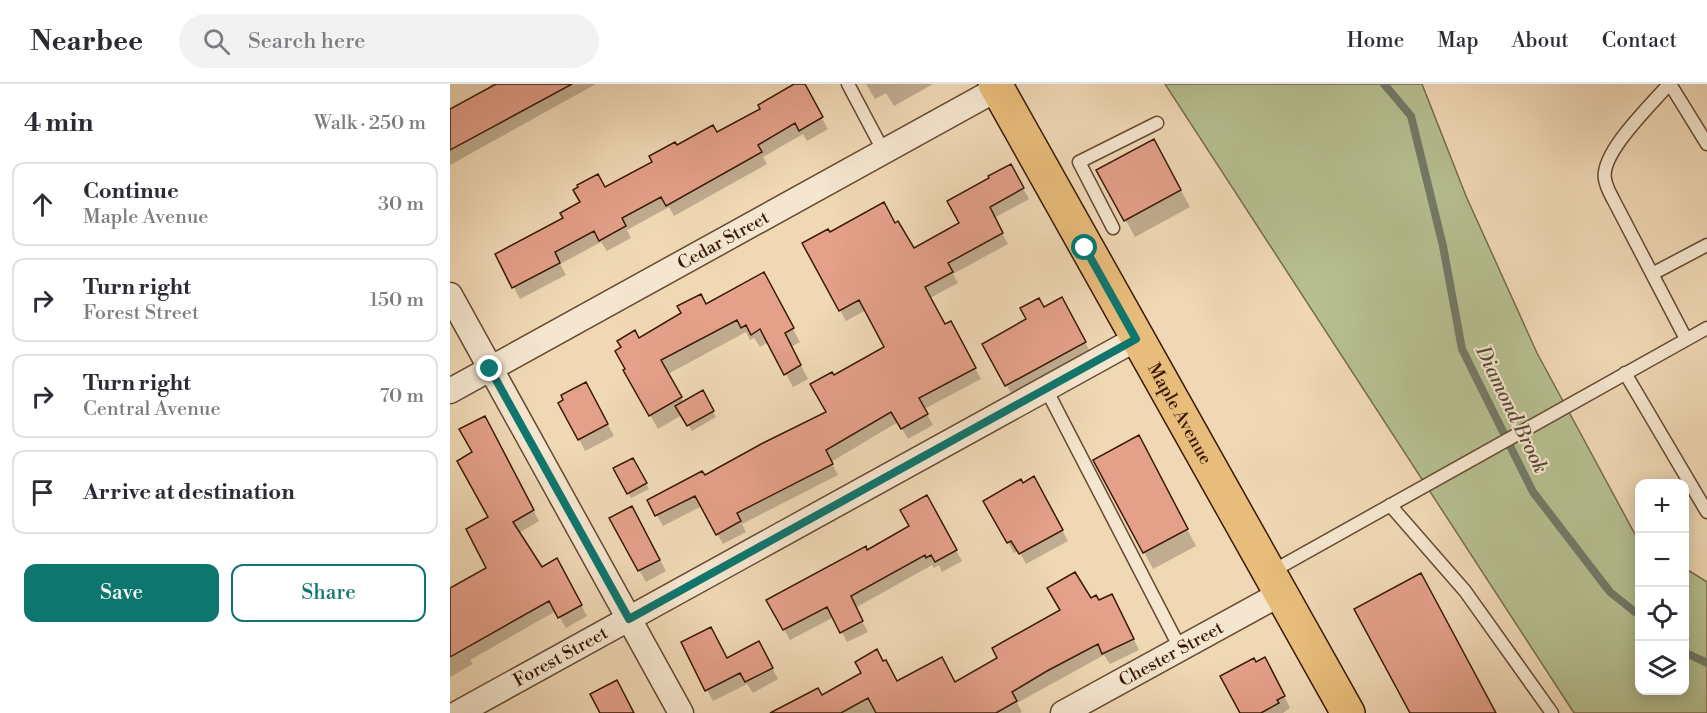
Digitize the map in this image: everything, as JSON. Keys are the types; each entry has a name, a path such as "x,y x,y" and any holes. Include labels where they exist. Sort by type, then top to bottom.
{"main road":[{"name":"Maple Avenue","path":"999,86 1136,339 1348,713"}],"street":[{"name":"Cedar Street","path":"450,391 884,152 999,86"},
{"path":"450,295 681,713"},
{"name":"Forest Street","path":"458,713 1136,339"},
{"name":"Chester Street","path":"1063,713 1180,648 1274,583"}],"lane":[{"path":"848,84 884,152"},
{"path":"1686,339 1614,201 1605,178 1607,159 1617,144 1669,84 1707,144"},
{"path":"1113,228 1079,162 1157,123"},
{"path":"1652,274 1707,245"},
{"path":"1274,583 1390,505 1707,328"},
{"path":"1625,374 1707,512"},
{"path":"1046,389 1180,648"},
{"path":"1390,505 1465,591 1552,713"}],"green space":[{"path":"1165,84 1422,84 1466,196 1537,353 1635,534 1635,695 1689,695 1689,571 1707,582 1707,713 1574,713"}],"building":[{"path":"496,84 572,84 450,150 450,109"},
{"path":"794,84 805,84 823,117 799,131 795,123 758,145 762,152 666,206 661,197 622,218 626,226 599,241 594,231 555,252 560,263 512,288 495,254 563,218 560,213 580,202 573,190 578,187 577,185 598,174 605,187 652,162 649,156 675,142 677,145 713,125 717,132 760,109 758,105"},
{"path":"1154,139 1181,190 1124,221 1096,170"},
{"path":"1011,164 1024,188 990,207 1003,233 948,263 953,272 925,287 945,324 951,321 976,368 919,398 928,414 901,429 891,412 826,450 833,464 737,513 741,521 716,535 695,496 655,516 647,500 702,471 705,475 826,412 810,384 832,372 834,375 884,347 859,300 839,311 802,243 828,229 830,232 884,202 895,223 898,221 914,248 959,223 947,201"},
{"path":"764,272 794,328 785,333 801,365 784,375 760,329 751,335 746,325 741,328 737,320 661,360 682,397 649,416 623,370 625,369 615,351 621,347 617,341 635,330 639,338 681,313 677,306 701,294 706,304"},
{"path":"1062,297 1086,342 1005,386 982,344 1026,319 1020,308 1039,298 1044,307"},
{"path":"586,382 608,424 578,440 558,403 563,400 561,395"},
{"path":"703,390 714,411 687,426 675,406"},
{"path":"485,416 534,510 513,522 542,567 557,558 582,605 558,618 549,601 450,657 450,588 486,568 466,529 488,517 457,461 472,452 459,429"},
{"path":"1139,435 1188,529 1143,553 1093,460"},
{"path":"633,458 647,483 627,494 613,468"},
{"path":"1034,476 1063,530 1019,554 1011,541 1007,543 983,501 1021,479 1023,483"},
{"path":"927,495 957,550 935,562 931,555 926,558 925,555 851,596 863,621 840,633 827,607 783,630 766,600 866,546 867,550 909,526 900,510"},
{"path":"632,506 660,560 638,571 609,518"},
{"path":"1075,572 1091,598 1096,595 1099,600 1112,594 1134,639 1102,654 1098,644 1047,671 1012,692 1017,701 996,713 876,713 868,698 841,713 770,713 818,688 822,695 861,673 855,662 877,649 883,661 886,660 897,681 942,657 955,682 997,658 992,648 1060,610 1047,588"},
{"path":"1421,573 1496,713 1410,713 1354,609"},
{"path":"711,627 727,658 759,641 773,668 745,682 740,673 705,691 681,642"},
{"path":"1265,657 1285,696 1277,700 1279,703 1261,713 1240,713 1220,676 1254,658 1256,662"},
{"path":"617,680 634,713 600,713 590,694"}],"waterway":[{"name":"Diamond Brook","path":"1384,84 1411,116 1443,246 1462,349 1533,492 1610,592 1635,612"},
{"name":"Diamond Brook","path":"1689,654 1707,663"}],"route":[{"path":"490,369 629,619 1136,339 1085,248"}]}
